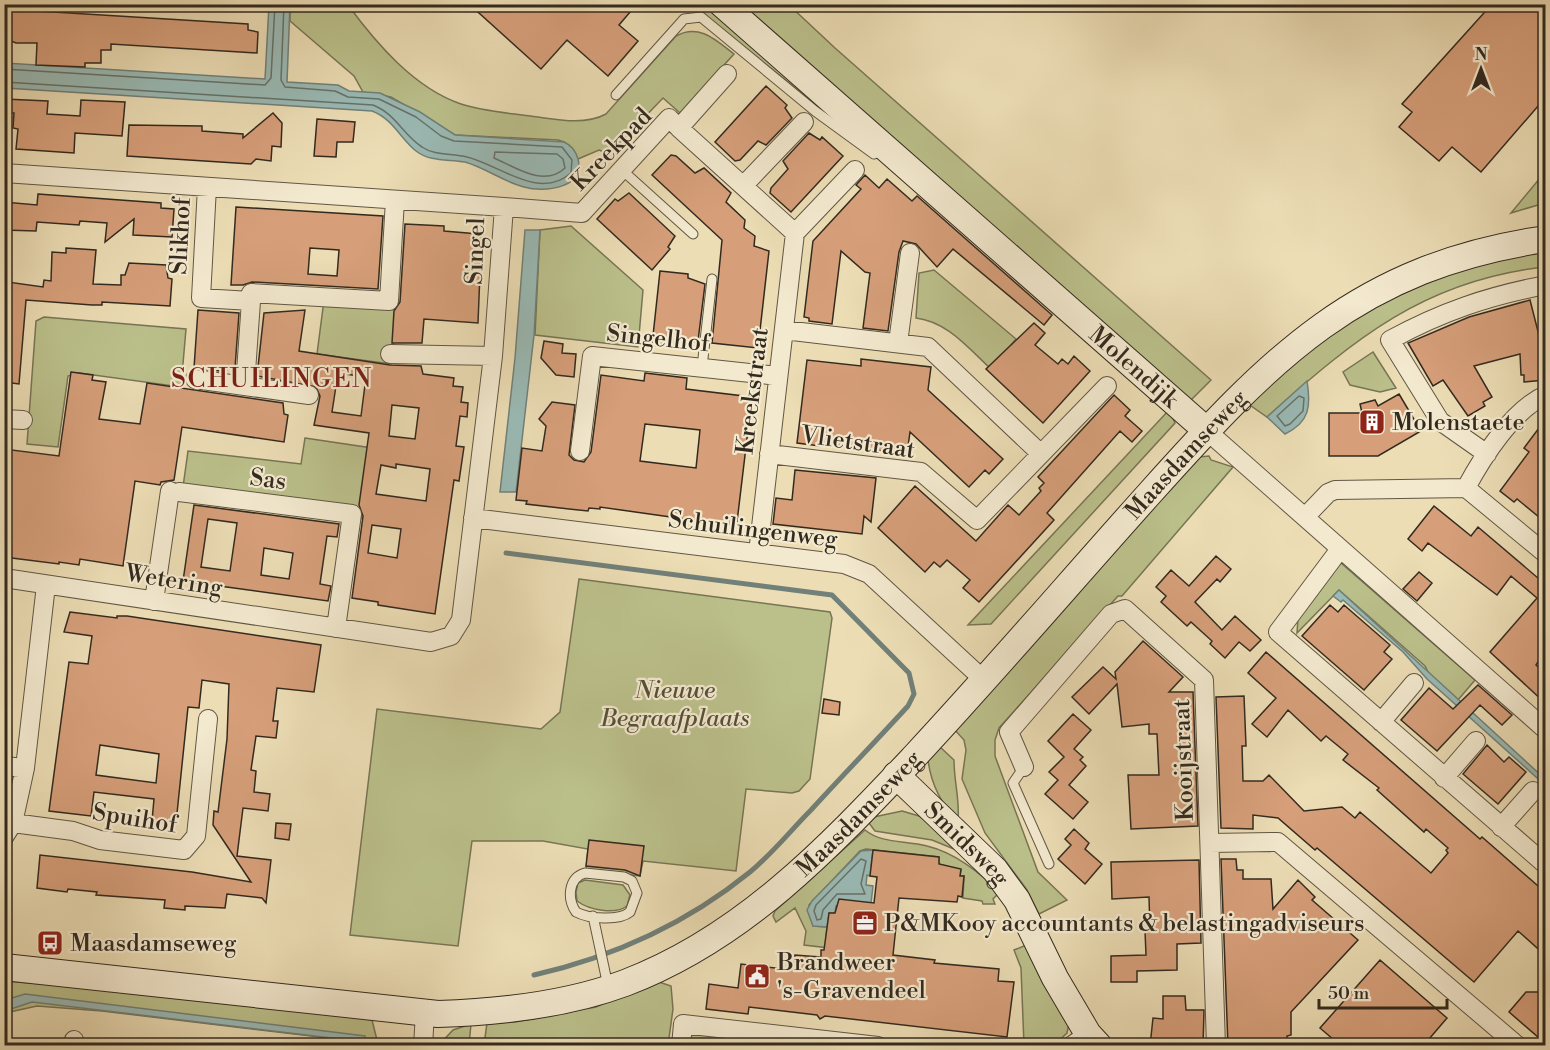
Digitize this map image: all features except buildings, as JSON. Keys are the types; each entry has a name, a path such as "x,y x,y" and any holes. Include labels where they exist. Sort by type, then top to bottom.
{"street":[{"name":"Molendijk","path":"722,4 1545,730"},
{"path":"727,74 679,128 795,233 855,170"},
{"name":"Kreekpad","path":"504,207 582,213 669,118 679,128"},
{"path":"743,186 804,122"},
{"name":"Singel","path":"4,173 504,207 493,357 461,620 451,636 431,642 336,628"},
{"name":"Slikhof","path":"207,187 201,298 250,301"},
{"path":"244,386 251,293 389,301 395,200"},
{"name":"Kreekstraat","path":"758,554 795,233"},
{"name":"Maasdamseweg","path":"4,967 425,1013 483,1012 528,1006 608,988 684,955 752,913 808,865 985,681 1206,430 1269,367 1314,331 1359,301 1421,271 1453,258 1491,248 1545,239"},
{"path":"898,343 910,253"},
{"path":"1487,454 1440,422 1390,340 1429,319 1491,296 1545,285"},
{"path":"784,330 928,347 1040,453"},
{"path":"390,354 493,357"},
{"name":"Singelhof","path":"580,451 592,356 778,376"},
{"path":"195,379 309,395"},
{"name":"Vlietstraat","path":"769,454 921,472 977,520 1107,386"},
{"path":"1466,488 1487,454 1522,410 1545,395"},
{"path":"1305,517 1328,493 1335,490 1466,488 1545,554"},
{"name":"Sas","path":"154,601 174,491 352,514 336,628"},
{"name":"Schuilingenweg","path":"473,518 844,564 869,574 985,681"},
{"path":"1340,549 1278,632 1545,865"},
{"name":"Wetering","path":"4,578 336,628"},
{"path":"9,830 25,768 46,585"},
{"name":"Kooijstraat","path":"1024,767 1009,732 1111,614 1125,609 1204,680 1216,1046"},
{"path":"1380,722 1414,683"},
{"name":"Spuihof","path":"9,830 73,831 100,840 184,850 196,836 208,718"},
{"path":"1444,778 1476,741"},
{"path":"4,766 25,768"},
{"name":"Smidsweg","path":"896,775 995,870 1017,900 1086,1042"},
{"path":"1501,827 1533,791"},
{"path":"1210,843 1278,842 1518,1046"},
{"path":"423,1046 425,1013"},
{"path":"681,1046 683,1024 878,1046"}],"lane":[{"path":"616,94 684,19 701,17 834,125 881,158 900,161"},
{"path":"622,170 693,234"},
{"path":"702,367 712,279"},
{"name":"Kooijstraat","path":"1024,767 1013,783 1049,864"},
{"path":"585,873 624,877 633,882 636,898 627,915 618,918 593,916 580,914 572,905 571,888 578,876 585,873"},
{"path":"593,916 608,988"}],"green space":[{"path":"290,5 348,5 397,63 427,87 461,104 499,112 572,121 590,120 606,114 676,36 684,32 700,32 707,35 734,54 680,113 663,98 609,154 599,150 578,159 564,142 558,140 455,135 391,97 363,92 354,76 290,21"},
{"path":"692,5 710,5 821,102 818,106"},
{"path":"738,5 789,5 1211,380 1189,402"},
{"path":"1545,172 1545,199 1538,205 1511,213"},
{"path":"571,226 643,290 638,347 535,335 540,230"},
{"path":"1545,249 1545,267 1502,274 1463,285 1427,300 1394,318 1330,362 1267,417 1244,401 1341,322 1472,262"},
{"path":"934,270 1016,339 991,369 948,330 927,320 916,318 919,273"},
{"path":"324,300 397,309 391,364 317,354"},
{"path":"44,317 186,329 181,387 79,373 68,376 58,447 27,444 36,321"},
{"path":"1373,352 1396,388 1380,392 1350,385 1343,372"},
{"path":"1169,410 1175,423 991,624 968,625"},
{"path":"305,438 372,448 361,519 182,494 188,451 301,464"},
{"path":"1209,456 1211,460 1233,467 1122,596 1118,596 999,728 995,740 995,756 1038,872 1067,900 1039,914 1027,890 985,833 962,779 966,750 964,740 954,729 1199,457"},
{"path":"1341,563 1475,680 1458,700 1429,674 1425,666 1339,590 1297,633 1298,618 1337,565"},
{"name":"Nieuwe Begraafplaats","path":"579,579 830,612 832,618 810,779 799,791 792,793 746,789 736,871 643,861 640,876 586,870 588,849 543,841 472,841 458,946 350,935 377,709 541,729 560,712"},
{"path":"940,747 954,760 958,821 938,793 929,769 928,760"},
{"path":"902,811 919,816 971,856 932,840 875,831 869,823 874,817"},
{"path":"865,830 879,838 927,846 957,858 1000,892 993,899 995,904 983,904 982,901 963,898 964,876 960,876 961,870 939,864 939,857 866,849 860,851 809,905 813,926 827,927 826,937 881,954 804,945 806,931 795,908 776,922 773,916 775,911"},
{"path":"585,880 623,885 630,895 627,906 609,911 595,909 577,901 578,883"},
{"path":"1029,944 1069,1023 1067,1033 1054,1045 1024,1045 1021,968 1014,950"},
{"path":"4,981 171,994 372,1020 378,1044 102,1011 37,1006 5,1013"},
{"path":"656,981 671,986 673,1009 668,1045 484,1045 487,1023 515,1022 596,1007"},
{"path":"471,1024 469,1045 438,1046 453,1030"},
{"path":"691,1033 804,1046 687,1046"}],"water":[{"path":"269,5 290,5 287,82 338,85 349,91 380,93 420,112 455,135 564,142 575,151 577,156 579,169 576,176 562,186 532,189 517,185 465,162 427,157 410,146 391,124 372,111 5,88 5,63 265,79"},
{"path":"525,230 540,230 534,335 516,492 500,492 515,358"},
{"path":"1307,381 1309,398 1307,412 1300,424 1285,434 1267,417"},
{"path":"1339,590 1545,779 1545,785 1427,679 1403,652 1343,600 1341,602 1333,596"},
{"path":"873,850 870,876 867,875 866,885 873,886 871,903 836,906 835,913 829,913 827,927 813,926 807,910 812,901 861,851"},
{"path":"25,994 365,1036 365,1042 32,1002 5,1011 5,1000"}],"waterway":[{"path":"506,553 832,595 909,673 914,694 908,706 774,850 726,891 648,936 592,959 534,975"}],"place":[{"name":"Molenstaete","path":"1372,422"},
{"name":"P&MKooy accountants & belastingadviseurs","path":"865,923"},
{"name":"Maasdamseweg","path":"50,943"},
{"name":"Brandweer 's-Gravendeel","path":"757,976"}],"district":[{"name":"SCHUILINGEN","path":"272,378"}]}
